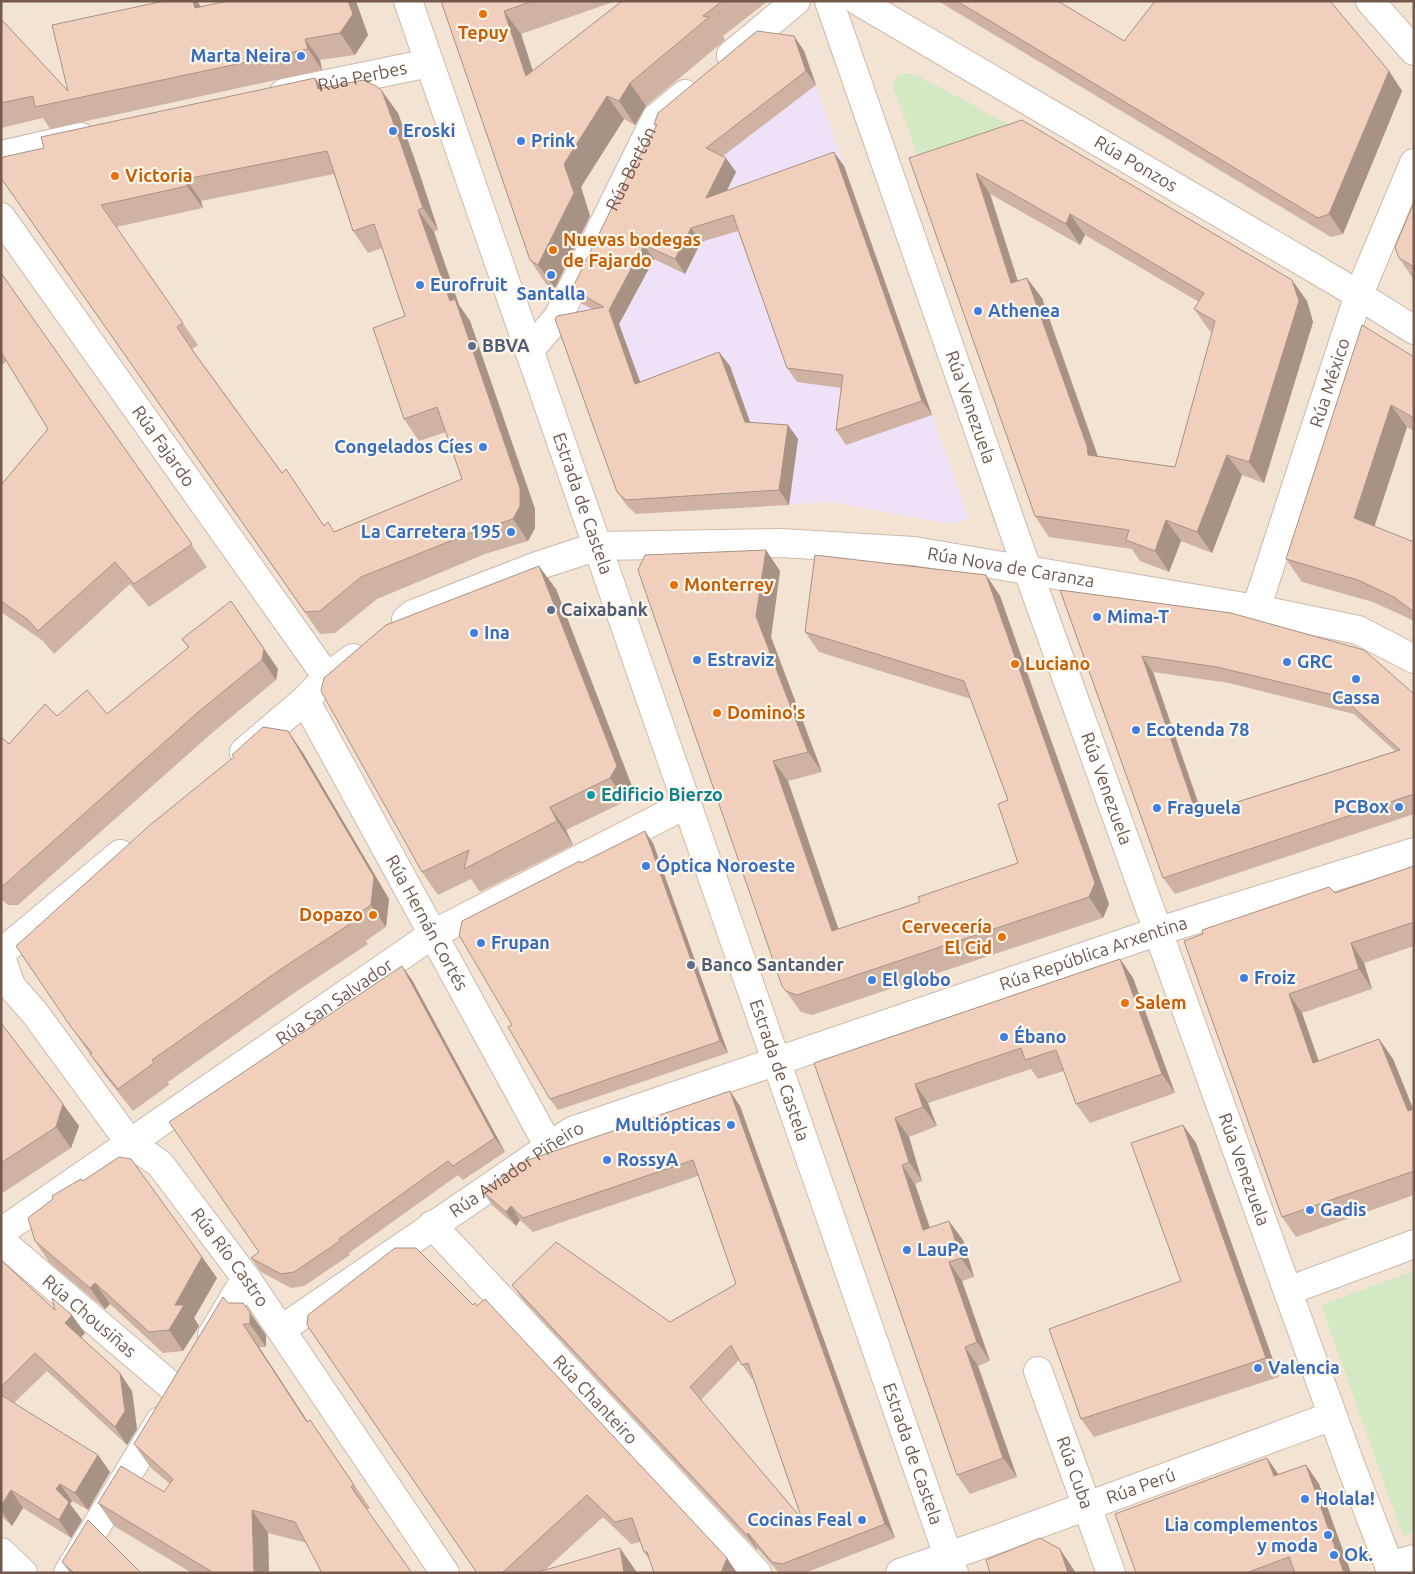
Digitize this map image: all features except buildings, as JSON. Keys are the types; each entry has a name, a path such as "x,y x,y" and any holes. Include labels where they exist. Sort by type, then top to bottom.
{"street":[{"name":"Estrada de Castela","path":"408,1 952,1565"},
{"name":"Rúa Bertón","path":"530,351 558,318 656,118 796,1"},
{"name":"Rúa Venezuela","path":"829,1 1028,570 1332,1416 1398,1566"},
{"name":"Rúa Ponzos","path":"858,1 1358,294 1414,330"},
{"path":"1370,1 1414,51"},
{"name":"Rúa Perbes","path":"262,98 429,63"},
{"path":"1,155 108,132"},
{"name":"Rúa México","path":"1256,609 1358,294 1414,163"},
{"name":"Rúa Fajardo","path":"1,216 327,677"},
{"name":"Rúa Nova de Caranza","path":"228,765 305,700 327,677 413,614 537,566 598,546 781,543 904,550 1256,609 1358,630 1414,659"},
{"name":"Rúa Hernán Cortés","path":"305,700 548,1145"},
{"name":"Rúa San Salvador","path":"1,1232 433,934 687,804"},
{"path":"1,953 138,840"},
{"name":"Rúa República Arxentina","path":"777,1062 1158,931 1414,852"},
{"name":"Rúa Río Castro","path":"1,957 11,986 34,1012 130,1143 160,1164 246,1278 445,1573"},
{"name":"Rúa Aviador Piñeiro","path":"282,1329 548,1145 572,1131 777,1062"},
{"name":"Rúa Chanteiro","path":"432,1225 757,1573"},
{"name":"Rúa Chousiñas","path":"1,1241 178,1391"},
{"path":"1288,1291 1414,1244"},
{"path":"68,1573 246,1278"},
{"name":"Rúa Cuba","path":"1038,1370 1111,1573"},
{"name":"Rúa Perú","path":"900,1573 952,1565 1087,1506 1332,1416"},
{"path":"1,1552 23,1573"}],"shaded area":[{"path":"1,1 1414,1 1414,1573 1,1573"},
{"path":"804,51 969,519 952,524 830,502 636,514 627,506 564,331 584,300"}],"green space":[{"path":"905,74 917,75 1019,130 922,168 892,84 897,76"},
{"path":"1414,1271 1414,1532 1403,1536 1321,1305"}],"place":[{"name":"Tepuy","path":"483,14"},
{"name":"Marta Neira","path":"301,56"},
{"name":"Eroski","path":"393,131"},
{"name":"Prink","path":"521,141"},
{"name":"Victoria","path":"115,176"},
{"name":"Nuevas bodegas de Fajardo","path":"553,250"},
{"name":"Santalla","path":"551,275"},
{"name":"Eurofruit","path":"420,285"},
{"name":"Athenea","path":"978,311"},
{"name":"BBVA","path":"472,346"},
{"name":"Congelados Cíes","path":"483,447"},
{"name":"La Carretera 195","path":"511,532"},
{"name":"Monterrey","path":"674,585"},
{"name":"Caixabank","path":"551,610"},
{"name":"Mima-T","path":"1097,617"},
{"name":"Ina","path":"474,633"},
{"name":"Estraviz","path":"697,660"},
{"name":"GRC","path":"1287,662"},
{"name":"Luciano","path":"1015,664"},
{"name":"Cassa","path":"1356,679"},
{"name":"Domino's","path":"717,713"},
{"name":"Ecotenda 78","path":"1136,730"},
{"name":"Edificio Bierzo","path":"591,795"},
{"name":"PCBox","path":"1399,807"},
{"name":"Fraguela","path":"1157,808"},
{"name":"Óptica Noroeste","path":"646,866"},
{"name":"Dopazo","path":"373,915"},
{"name":"Cervecería El Cid","path":"1002,937"},
{"name":"Frupan","path":"481,943"},
{"name":"Banco Santander","path":"691,965"},
{"name":"Froiz","path":"1244,978"},
{"name":"El globo","path":"872,980"},
{"name":"Salem","path":"1125,1003"},
{"name":"Ébano","path":"1004,1037"},
{"name":"Multiópticas","path":"731,1125"},
{"name":"RossyA","path":"607,1160"},
{"name":"Gadis","path":"1310,1210"},
{"name":"LauPe","path":"907,1250"},
{"name":"Valencia","path":"1258,1368"},
{"name":"Holala!","path":"1305,1499"},
{"name":"Cocinas Feal","path":"862,1520"},
{"name":"Lia complementos y moda","path":"1328,1535"},
{"name":"Ok.","path":"1334,1555"}]}
